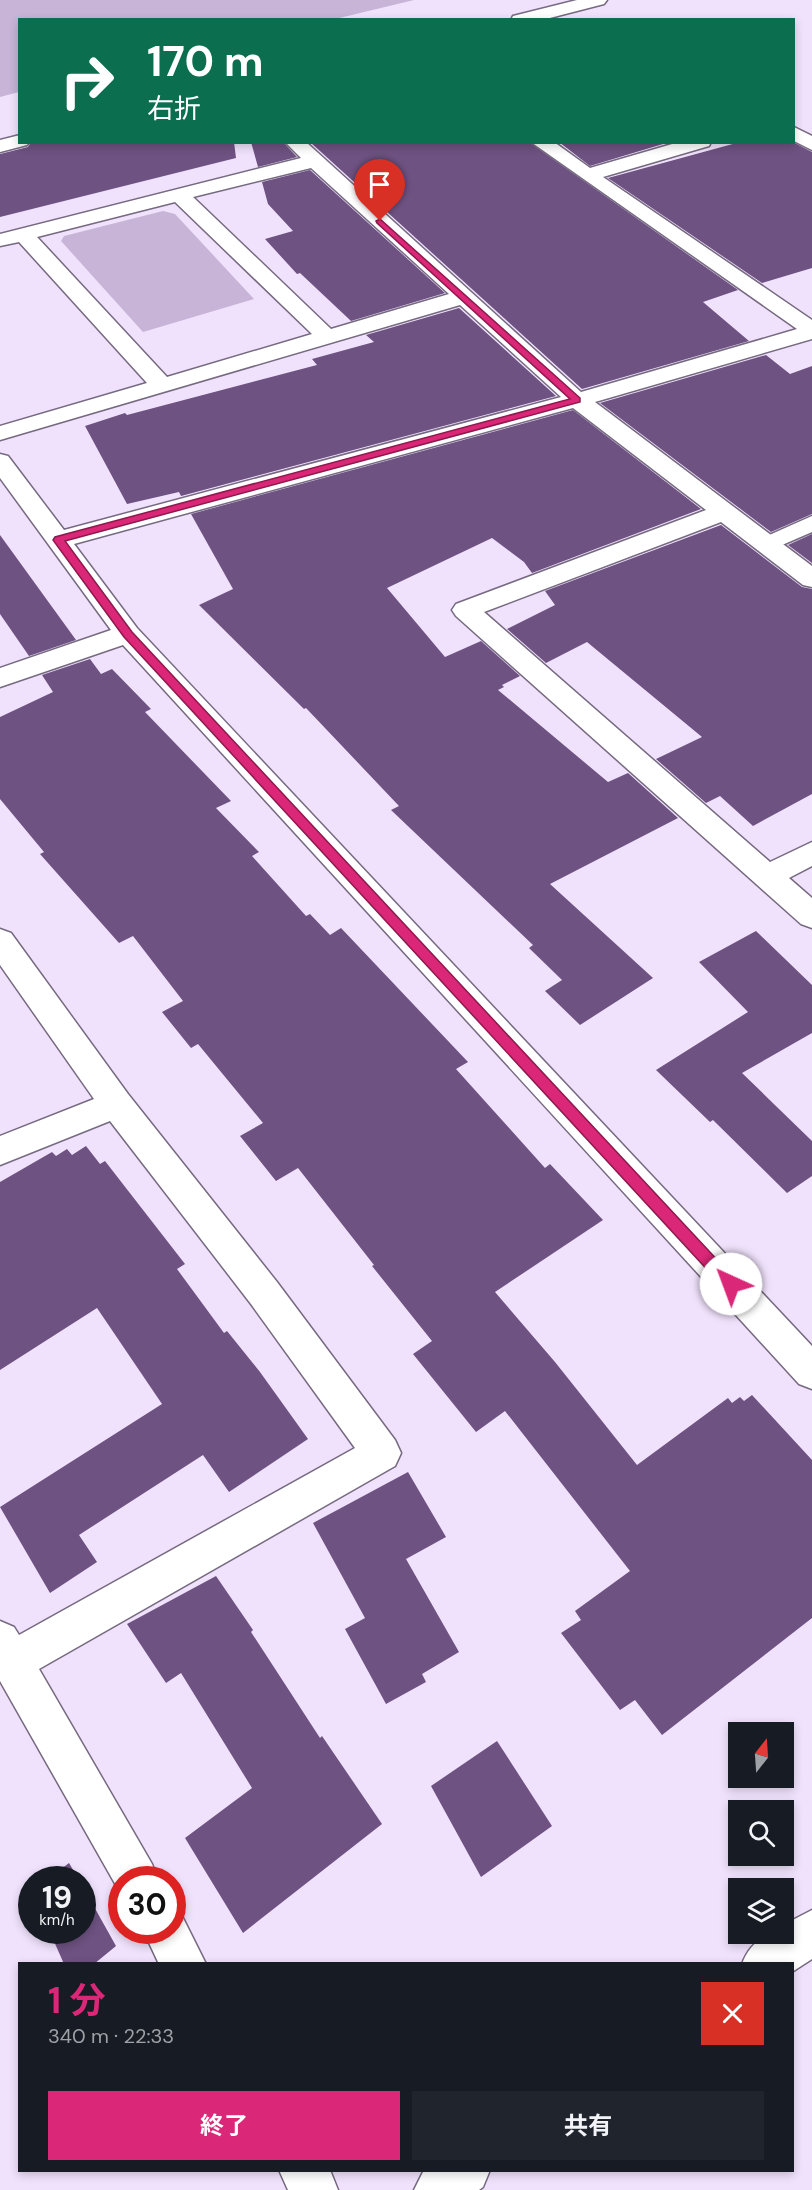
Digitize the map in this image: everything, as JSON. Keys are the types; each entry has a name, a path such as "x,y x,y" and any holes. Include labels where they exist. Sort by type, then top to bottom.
{"street":[{"path":"527,18 598,0"},
{"path":"579,5 600,18"},
{"path":"795,134 812,144"},
{"path":"0,146 18,142"},
{"path":"296,144 577,400 812,579"},
{"path":"543,144 812,331"},
{"path":"587,175 695,144"},
{"path":"0,240 314,161"},
{"path":"179,195 327,337"},
{"path":"23,234 162,385"},
{"path":"0,433 463,297"},
{"path":"58,540 577,400 812,331"},
{"path":"0,461 128,634 812,1372"},
{"path":"723,512 465,610 812,916"},
{"path":"0,678 128,634"},
{"path":"768,876 812,853"},
{"path":"0,941 116,1104 264,1293 382,1454 6,1651 128,1866"},
{"path":"0,1151 116,1104"},
{"path":"767,1962 812,1932"},
{"path":"173,1944 183,1962"},
{"path":"304,2172 314,2190"},
{"path":"438,2190 463,2172"}],"lane":[{"path":"766,544 812,523"}],"shaded area":[{"path":"0,0 414,0 339,18 18,18 18,92 0,97"},
{"path":"163,211 175,214 254,299 143,332 61,241 64,236"}],"building":[{"path":"795,143 812,152 812,268 762,283 608,178 733,144"},
{"path":"30,144 234,144 236,158 0,217 0,154 28,147"},
{"path":"252,144 285,144 297,157 258,167"},
{"path":"312,144 532,144 738,290 703,302 749,341 582,389"},
{"path":"562,144 663,144 590,166"},
{"path":"310,170 445,293 351,321 300,273 297,274 265,239 293,231 268,204 262,182"},
{"path":"459,308 556,396 181,496 179,492 127,504 85,426 125,413 127,415 317,365 312,359 374,342 366,335"},
{"path":"766,355 790,374 812,366 812,514 771,532 600,403"},
{"path":"573,410 701,509 532,573 524,562 492,538 387,588 445,657 481,641 520,676 502,685 504,687 498,690 608,782 628,773 678,818 550,884 653,978 580,1025 545,991 562,980 529,948 533,945 391,810 399,806 306,708 304,709 199,605 233,589 191,514"},
{"path":"721,525 802,587 812,589 812,794 753,826 720,796 706,803 656,759 702,737 587,642 546,663 507,629 555,605 545,591"},
{"path":"812,534 812,563 788,545"},
{"path":"0,535 76,640 29,656 0,614"},
{"path":"90,659 101,674 112,669 151,709 145,712 231,801 216,808 259,852 252,856 306,916 310,914 330,935 341,928 468,1062 456,1069 545,1168 550,1164 603,1220 495,1292 555,1362 637,1465 728,1398 732,1403 740,1397 744,1401 752,1395 812,1460 812,1618 662,1735 635,1700 620,1710 561,1633 581,1620 575,1611 630,1571 505,1411 476,1432 413,1354 432,1341 298,1168 276,1181 240,1136 263,1123 198,1044 191,1048 162,1012 183,1001 133,936 119,943 40,854 44,852 0,799 0,717 53,692 42,675"},
{"path":"756,931 812,985 812,1033 742,1073 812,1141 812,1176 787,1193 713,1120 710,1122 656,1070 748,1012 699,962"},
{"path":"86,1146 100,1164 105,1161 185,1264 177,1269 224,1333 227,1331 260,1372 308,1439 229,1492 203,1455 79,1535 97,1562 50,1593 0,1507 162,1404 97,1308 0,1370 0,1182 52,1152 56,1156 67,1149 72,1155"},
{"path":"408,1472 446,1537 406,1559 459,1652 422,1674 426,1682 386,1704 345,1629 365,1618 313,1523"},
{"path":"216,1576 253,1630 251,1632 320,1738 322,1736 382,1824 243,1933 185,1838 252,1788 181,1673 166,1683 127,1624"},
{"path":"497,1741 552,1826 481,1877 431,1786"},
{"path":"96,1910 108,1932 108,1944 116,1946 96,1962 63,1962 55,1944 96,1944"}],"route":[{"path":"380,221 577,400 58,540 128,634 731,1284"}]}
